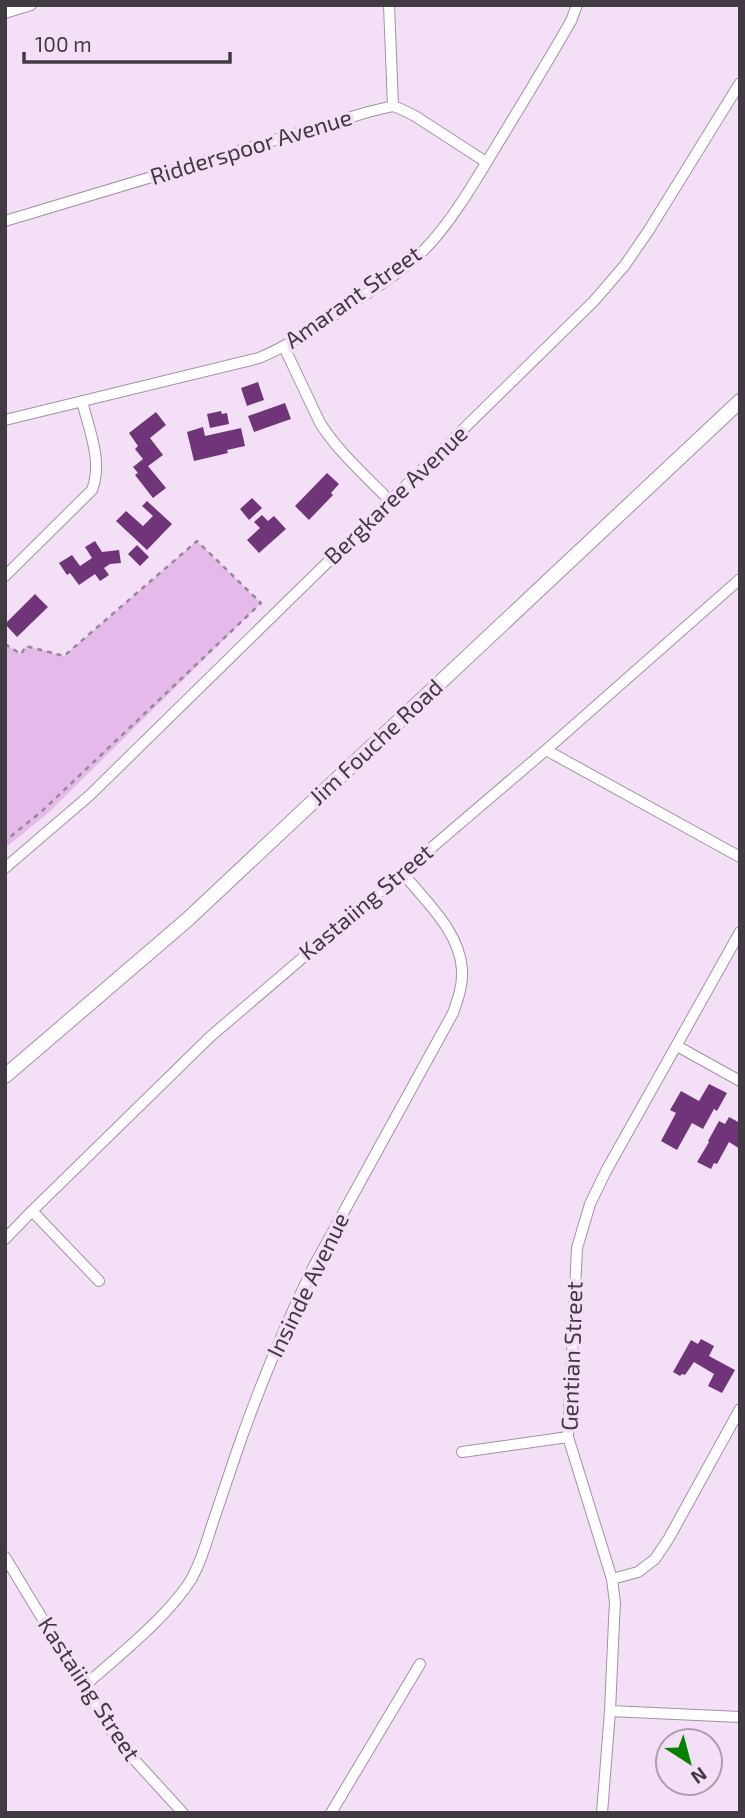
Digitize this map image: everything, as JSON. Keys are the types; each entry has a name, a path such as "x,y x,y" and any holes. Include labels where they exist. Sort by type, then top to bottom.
{"street":[{"path":"5,13 31,5"},
{"path":"389,5 393,106 415,116 486,162"},
{"name":"Amarant Street","path":"5,420 243,363 284,347 405,267 425,249 468,192 565,32 577,5"},
{"name":"Bergkaree Avenue","path":"5,868 90,794 575,321 617,275 660,213 740,83"},
{"name":"Ridderspoor Avenue","path":"5,221 393,106"},
{"path":"284,347 327,435 390,501"},
{"path":"5,576 92,490 97,478 97,465 82,401"},
{"name":"Jim Fouche Road","path":"5,1076 187,920 740,401"},
{"name":"Kastaiing Street","path":"5,1239 189,1056 546,750 740,579"},
{"path":"546,750 740,857"},
{"name":"Insinde Avenue","path":"83,1687 178,1598 192,1577 204,1550 238,1447 294,1306 453,1013 461,984 460,956 444,925 401,872"},
{"name":"Gentian Street","path":"602,1813 615,1603 612,1579 568,1437 577,1248 590,1204 606,1171 740,932"},
{"path":"677,1046 740,1081"},
{"path":"32,1211 100,1281"},
{"path":"612,1579 638,1572 655,1559 740,1409"},
{"path":"462,1452 568,1437"},
{"name":"Kastaiing Street","path":"5,1557 107,1725 130,1755 183,1813"},
{"path":"331,1813 420,1664"},
{"path":"610,1711 740,1717"}],"path":[{"path":"5,644 21,654 26,646 64,656 197,541 261,603 41,812 5,841"}],"shaded area":[{"path":"197,541 261,603 47,814 5,848 5,644 21,654 26,646 64,656"}],"building":[{"path":"258,382 264,400 247,406 241,388"},
{"path":"285,403 291,419 254,432 248,416"},
{"path":"221,411 222,414 227,413 229,424 210,428 207,414"},
{"path":"156,412 166,425 150,438 163,455 148,466 166,488 153,498 135,475 138,473 133,467 143,459 135,449 138,446 129,433"},
{"path":"203,427 205,436 241,428 245,446 194,461 187,432"},
{"path":"327,473 339,484 331,493 333,495 309,520 295,506"},
{"path":"252,498 262,508 249,520 240,509"},
{"path":"147,501 172,524 147,550 116,521 126,511 143,526 153,516 142,506"},
{"path":"262,515 268,521 274,516 286,529 259,553 247,540 260,528 254,522"},
{"path":"95,541 102,552 119,550 121,563 110,564 104,568 109,575 100,581 95,574 79,585 70,573 67,575 59,563 72,555 80,566 92,558 85,547"},
{"path":"137,545 149,557 140,566 128,554"},
{"path":"35,594 48,607 17,637 5,624"},
{"path":"709,1084 727,1093 703,1129 692,1123 677,1150 661,1141 676,1113 670,1110 681,1091 699,1101"},
{"path":"729,1117 740,1123 740,1149 729,1142 717,1164 714,1163 711,1169 697,1162 719,1121 725,1124"},
{"path":"701,1339 714,1346 709,1356 735,1370 722,1393 708,1386 714,1374 694,1362 685,1375 680,1376 673,1372 691,1340 698,1344"}]}
